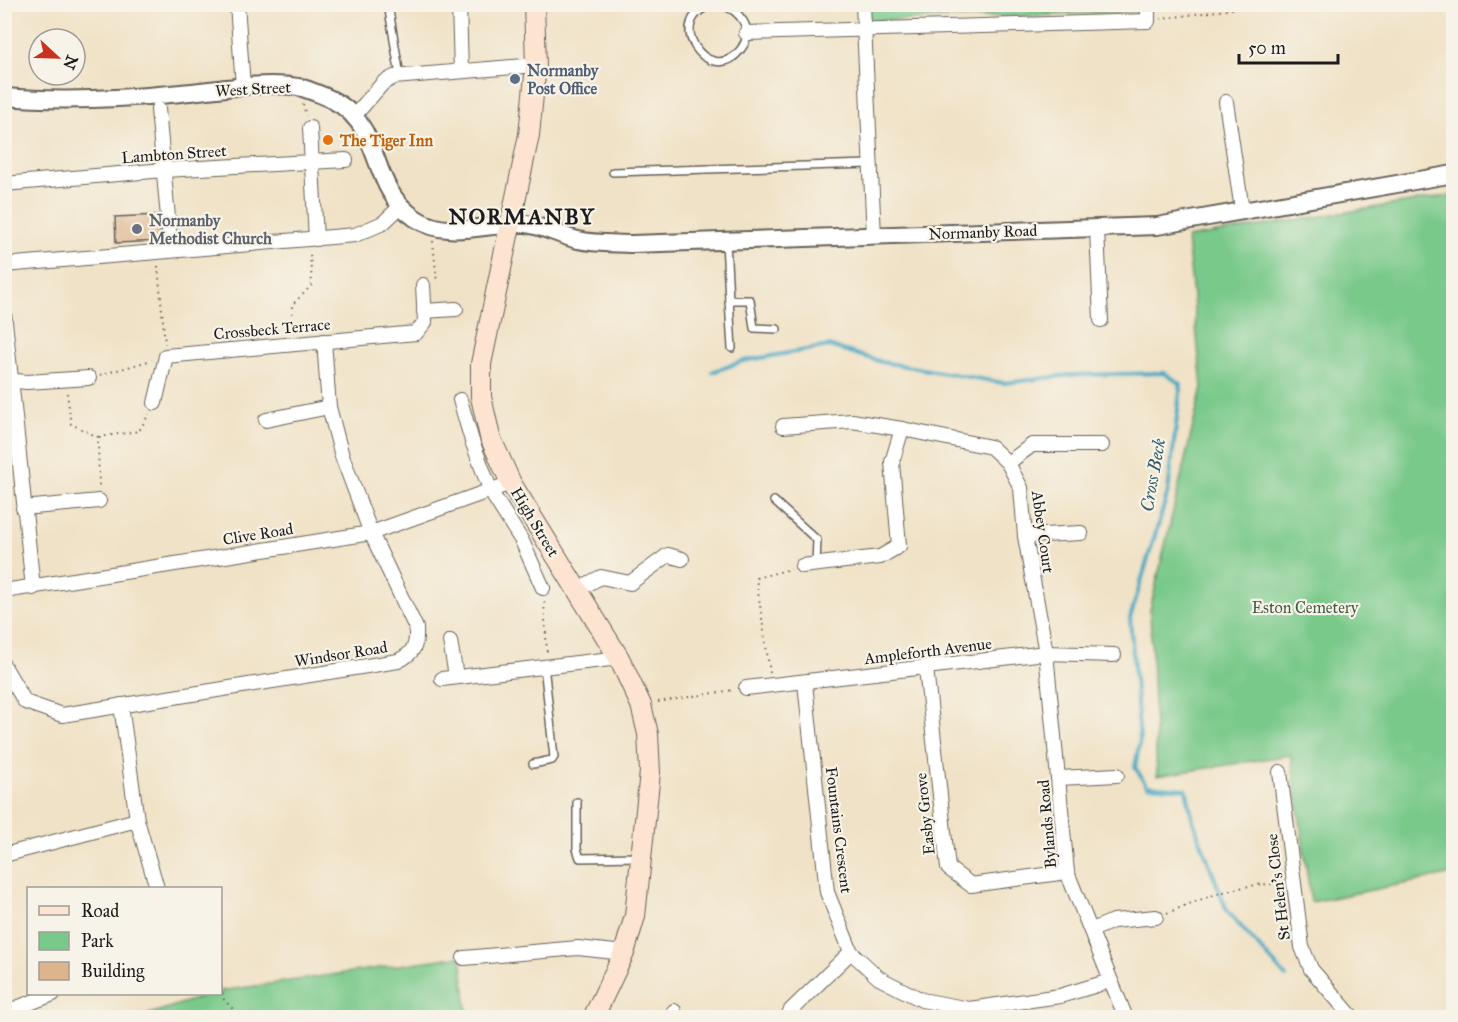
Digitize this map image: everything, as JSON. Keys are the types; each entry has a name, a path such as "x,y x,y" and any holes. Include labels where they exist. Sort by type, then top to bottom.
{"main road":[{"name":"High Street","path":"534,4 536,65 529,135 482,364 481,397 490,437 511,483 619,658 641,705 648,734 650,772 643,857 635,916 624,953 593,1017"}],"street":[{"path":"237,4 243,87"},
{"path":"459,4 461,71"},
{"path":"862,4 874,236"},
{"path":"746,33 1148,21 1148,4"},
{"path":"432,226 416,219 400,206 388,189 366,131 355,115 383,83 400,76 536,65"},
{"name":"West Street","path":"11,98 57,102 243,87 298,87 332,99 355,115"},
{"path":"1226,102 1242,210"},
{"path":"158,109 164,170 164,251"},
{"path":"310,128 313,162 312,240"},
{"name":"Lambton Street","path":"4,184 164,170 346,160"},
{"name":"Normanby Road","path":"432,226 458,229 528,224 580,240 599,243 726,241 1157,226 1454,174"},
{"path":"4,265 312,240 373,230 400,206"},
{"path":"1096,229 1101,320"},
{"path":"423,285 424,316 456,309"},
{"path":"4,312 8,381 33,588"},
{"name":"Crossbeck Terrace","path":"166,356 416,333 424,316"},
{"name":"Windsor Road","path":"4,666 25,702 62,715 398,661 411,654 417,643 416,628 371,533 342,456 329,407 324,341"},
{"path":"155,403 166,356"},
{"path":"8,381 89,378"},
{"path":"460,400 491,492 522,541 543,588"},
{"path":"266,420 329,407"},
{"name":"Abbey Court","path":"783,426 852,421 991,447 1008,463 1021,488 1025,536 1046,653"},
{"path":"809,565 880,557 899,546 892,462 902,429"},
{"path":"1008,463 1032,445 1102,445"},
{"name":"Clive Road","path":"4,591 371,533 511,483"},
{"path":"23,508 99,501"},
{"path":"1025,536 1081,533"},
{"path":"576,590 601,576 630,583 668,555 682,559"},
{"path":"450,640 449,677 619,658"},
{"name":"Ampleforth Avenue","path":"746,688 771,684 805,683 1046,653 1114,655"},
{"name":"Bylands Road","path":"1046,653 1067,872 1126,1017"},
{"name":"Easby Grove","path":"926,668 948,868 971,885 1067,872"},
{"name":"Fountains Crescent","path":"805,683 827,892 851,952 879,978 922,1000 969,1009 1060,996 1110,981"},
{"path":"121,705 137,820 157,887"},
{"name":"St Helen's Close","path":"1280,772 1302,947 1311,969 1353,1017"},
{"path":"1059,778 1117,775"},
{"path":"4,855 137,820"},
{"path":"1092,930 1113,921 1156,917"},
{"path":"464,958 578,948 624,953"},
{"path":"787,1017 791,1010 851,952"},
{"path":"4,1007 9,1011 47,995"}],"lane":[{"path":"388,4 400,76"},
{"path":"719,4 733,8 740,15 746,33 744,45 730,59 713,60 698,52 690,35 694,17 710,6 719,4"},
{"path":"613,172 870,164"},
{"path":"726,241 732,348"},
{"path":"729,300 750,300 754,328 777,329"},
{"path":"774,501 817,540 809,565"},
{"path":"533,764 552,760 554,757 546,665"},
{"path":"577,802 577,849 580,858 643,857"}],"path":[{"path":"1148,21 1246,4"},
{"path":"298,87 310,128"},
{"path":"423,285 437,284 432,226"},
{"path":"293,344 292,305 312,285 312,240"},
{"path":"89,378 166,356 164,251"},
{"path":"66,380 71,424 98,437 139,431 155,403"},
{"path":"98,437 99,501"},
{"path":"771,684 756,578 809,565"},
{"path":"543,588 546,665"},
{"path":"641,705 746,688"},
{"path":"1156,917 1210,896 1257,884 1295,885"},
{"path":"222,989 225,1000 242,1017"}],"green space":[{"path":"866,5 1139,5 1139,12 868,21"},
{"name":"Eston Cemetery","path":"1453,195 1453,874 1311,902 1291,755 1157,776 1150,610 1202,387 1187,238"},
{"path":"461,956 468,1017 138,1018 207,995 222,995 222,991"}],"building":[{"name":"Normanby Methodist Church","path":"159,215 160,241 116,243 115,217"}],"waterway":[{"name":"Cross Beck","path":"712,372 743,361 829,346 882,362 1004,383 1071,375 1164,373 1181,384 1168,492 1130,618 1140,740 1135,767 1147,786 1186,789 1193,821 1227,911 1286,977"}],"place":[{"name":"Normanby Post Office","path":"515,79"},
{"name":"The Tiger Inn","path":"328,140"},
{"name":"Normanby Methodist Church","path":"137,229"}],"district":[{"name":"NORMANBY","path":"522,216"}]}
